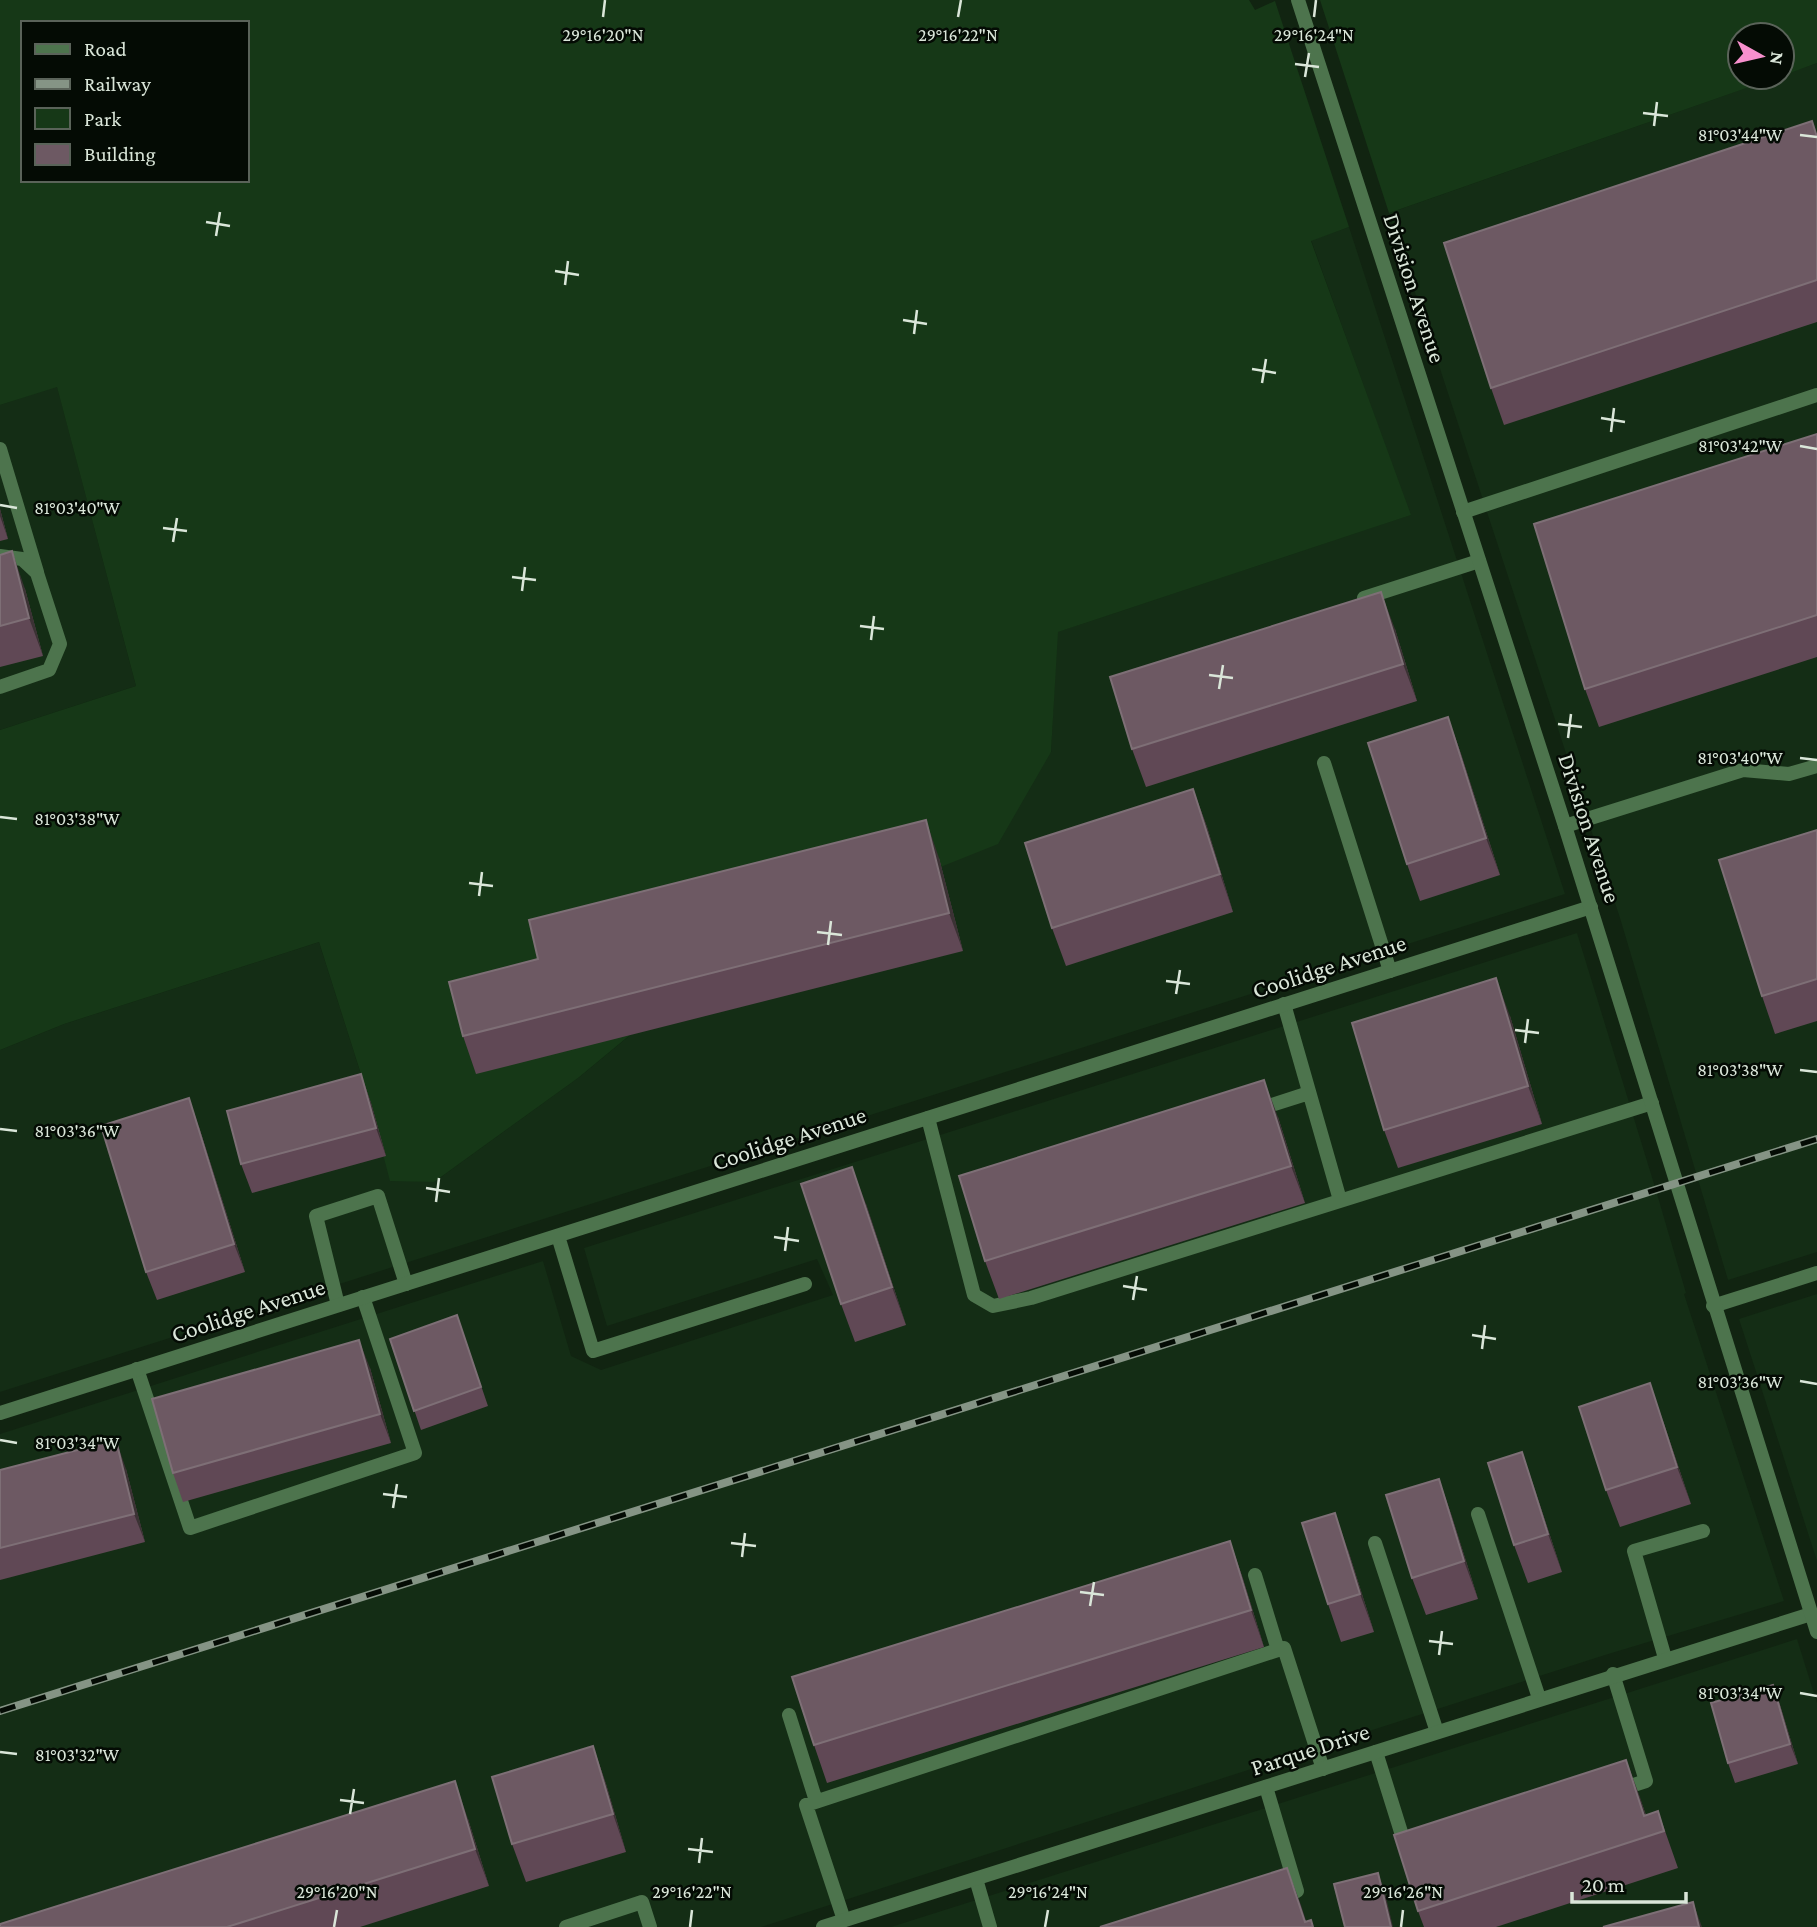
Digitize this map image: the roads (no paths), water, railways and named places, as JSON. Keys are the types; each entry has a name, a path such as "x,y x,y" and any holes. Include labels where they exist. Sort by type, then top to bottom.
{"street":[{"name":"Division Avenue","path":"1298,0 1565,825 1713,1306 1817,1632"},
{"path":"1464,512 1817,395"},
{"path":"0,449 60,644 49,670 0,687"},
{"path":"0,556 22,559 37,573"},
{"path":"1346,604 1479,561"},
{"path":"1324,763 1390,971"},
{"path":"1565,825 1743,770 1789,774 1817,766"},
{"name":"Coolidge Avenue","path":"0,1413 1591,907"},
{"path":"1284,1004 1340,1200"},
{"path":"1244,1114 1309,1093"},
{"path":"928,1118 956,1201 974,1295 993,1306 1031,1298 1652,1102"},
{"path":"338,1305 316,1216 378,1196 406,1284"},
{"path":"558,1236 593,1351 805,1284"},
{"path":"1713,1306 1817,1273"},
{"path":"137,1369 190,1528 415,1453 363,1297"},
{"path":"1478,1514 1539,1698"},
{"path":"1665,1658 1634,1551 1703,1531"},
{"path":"1375,1543 1437,1732"},
{"path":"1255,1575 1278,1650"},
{"name":"Parque Drive","path":"823,1927 1613,1674 1811,1614"},
{"path":"844,1920 806,1805 1284,1648 1323,1769"},
{"path":"1606,1794 1646,1781 1613,1674"},
{"path":"789,1715 816,1801"},
{"path":"1376,1752 1408,1855 1421,1851"},
{"path":"1257,1903 1297,1891 1266,1787"},
{"path":"976,1879 990,1927"},
{"path":"566,1927 642,1902 650,1927"}],"railway":[{"path":"0,1711 1817,1139"}]}
